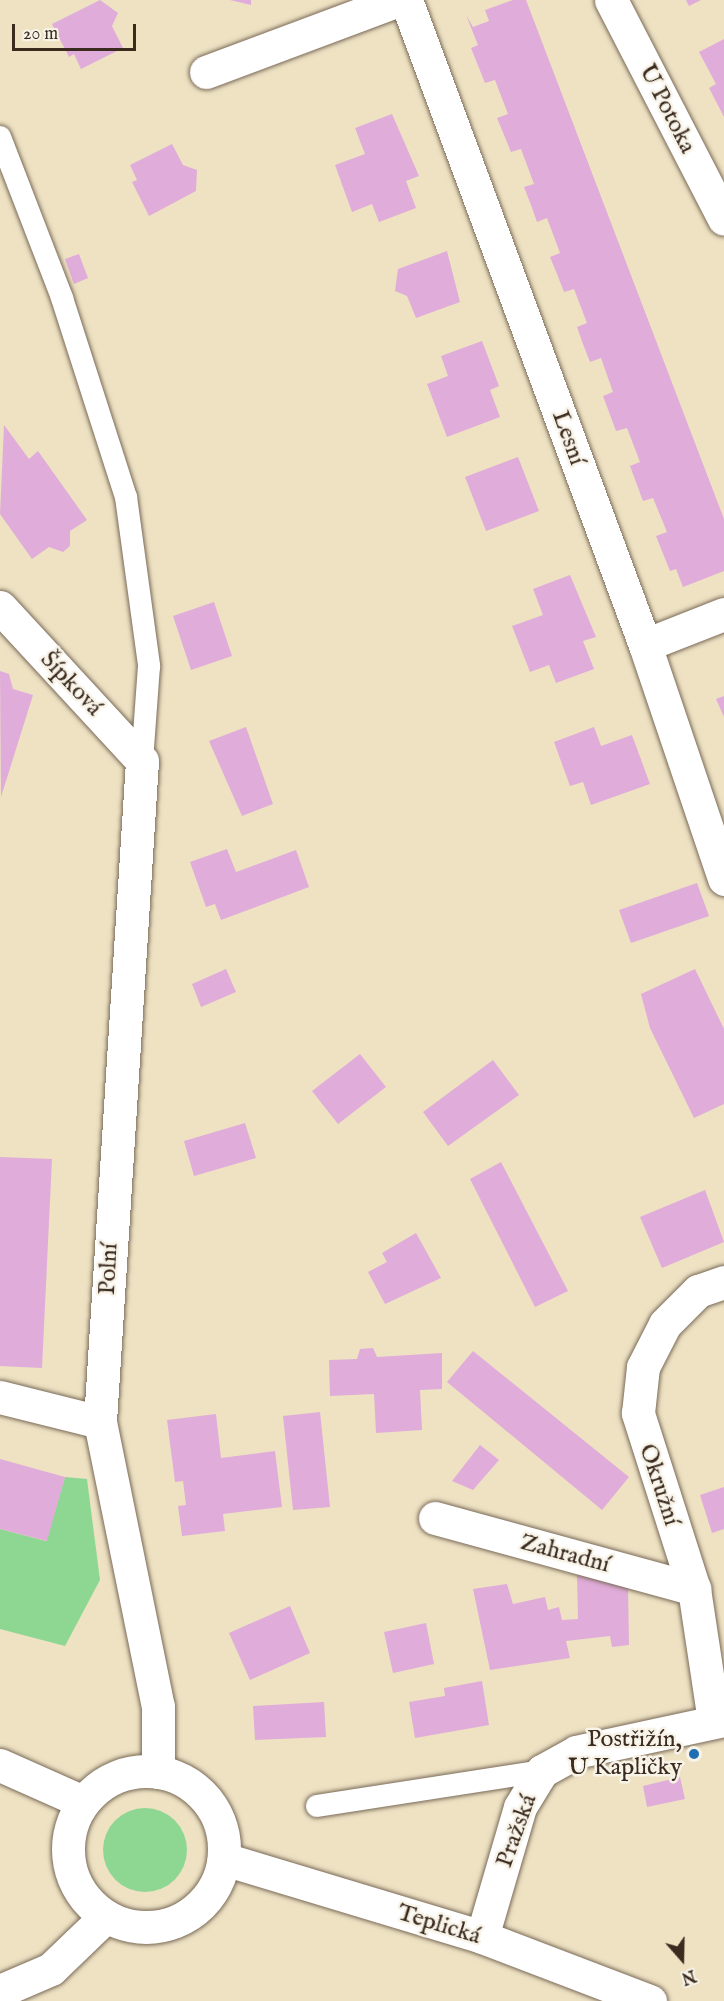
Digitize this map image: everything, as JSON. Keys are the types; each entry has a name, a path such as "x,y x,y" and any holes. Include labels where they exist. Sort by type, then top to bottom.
{"street":[{"path":"206,72 399,0"},
{"name":"Lesní","path":"406,0 645,645 724,879"},
{"name":"U Potoka","path":"611,0 724,219"},
{"name":"Šípková","path":"0,607 142,761"},
{"path":"645,645 724,614"},
{"name":"Polní","path":"142,761 100,1422 158,1706 158,1772"},
{"name":"Okružní","path":"719,1720 694,1589 638,1413 643,1368 665,1324 698,1291 724,1282"},
{"path":"0,1397 100,1422"},
{"name":"Zahradní","path":"435,1518 694,1589"},
{"name":"Pražská","path":"482,1937 520,1807 542,1771 576,1752 719,1720"},
{"path":"0,1765 83,1802"},
{"path":"158,1772 187,1782 207,1801 221,1827 224,1859 210,1893 189,1915 149,1927 106,1916 83,1896 70,1869 68,1840 83,1802 111,1779 158,1772"},
{"name":"Teplická","path":"224,1859 482,1937 650,2001"},
{"path":"0,1991 51,1969 106,1916"}],"lane":[{"path":"0,137 63,298 126,497 149,666 142,761"},
{"path":"316,1806 542,1771"}],"green space":[{"path":"65,1477 87,1479 100,1580 65,1646 0,1629 0,1529 46,1541"},
{"path":"145,1808 161,1811 175,1820 184,1834 187,1850 184,1866 175,1880 161,1889 145,1892 129,1889 115,1880 106,1866 103,1850 106,1834 115,1820 129,1811"}],"building":[{"path":"100,0 118,13 112,26 123,48 81,69 74,54 69,57 52,24"},
{"path":"230,0 251,0 251,5"},
{"path":"513,0 526,0 724,519 724,571 683,587 676,569 670,571 656,536 667,532 653,498 643,501 630,466 640,462 627,428 616,431 603,396 613,392 601,358 590,362 583,344 577,327 587,323 574,289 564,292 550,257 560,253 547,218 537,222 524,187 534,184 521,149 511,152 497,118 508,114 495,80 485,83 471,48 478,45 466,15 473,27 489,21 485,10"},
{"path":"686,0 701,0 689,6"},
{"path":"724,39 724,117 709,88 716,84 699,52"},
{"path":"392,114 419,176 406,181 416,208 379,222 372,204 352,212 335,165 365,154 355,128"},
{"path":"172,144 183,165 197,170 196,191 149,216 132,182 137,180 130,165"},
{"path":"447,251 460,302 416,318 407,296 395,291 398,269"},
{"path":"79,254 88,278 74,284 65,259"},
{"path":"482,341 499,386 490,390 500,417 447,437 427,384 448,376 441,356"},
{"path":"4,425 29,459 38,451 87,520 70,531 70,546 63,552 49,547 32,559 0,514"},
{"path":"518,457 539,511 486,531 465,477"},
{"path":"570,575 596,637 583,641 594,669 556,683 549,665 530,672 512,626 543,615 533,589"},
{"path":"214,602 232,656 191,670 173,616"},
{"path":"0,671 9,674 13,689 33,695 1,797"},
{"path":"724,696 724,717 716,699"},
{"path":"246,727 273,804 242,816 209,741"},
{"path":"594,727 601,746 632,735 650,784 591,805 583,782 570,786 554,742"},
{"path":"227,849 236,872 296,850 309,887 221,920 215,904 206,907 190,862"},
{"path":"697,883 709,916 631,943 619,910"},
{"path":"226,969 236,992 201,1007 192,984"},
{"path":"695,969 724,1029 724,1104 694,1118 650,1028 641,994"},
{"path":"360,1054 386,1087 338,1124 312,1091"},
{"path":"493,1060 519,1095 448,1146 423,1112"},
{"path":"245,1123 256,1158 194,1176 184,1141"},
{"path":"0,1157 52,1159 42,1368 0,1366"},
{"path":"501,1162 568,1291 535,1307 470,1179"},
{"path":"705,1190 724,1242 662,1268 640,1217"},
{"path":"416,1233 441,1278 385,1304 368,1272 387,1262 382,1253"},
{"path":"373,1348 377,1357 442,1353 442,1389 420,1390 422,1430 376,1433 374,1394 330,1396 329,1360 357,1359 360,1349"},
{"path":"473,1351 629,1477 602,1510 447,1382"},
{"path":"320,1412 330,1507 293,1510 283,1416"},
{"path":"216,1414 221,1458 275,1451 282,1507 223,1514 225,1531 182,1536 178,1506 186,1505 183,1481 175,1482 167,1420"},
{"path":"480,1445 499,1460 473,1490 452,1481"},
{"path":"0,1459 65,1477 47,1541 0,1529"},
{"path":"724,1487 724,1529 712,1533 700,1495"},
{"path":"577,1575 628,1587 629,1645 612,1647 610,1636 566,1641 570,1658 490,1670 473,1589 507,1584 513,1604 545,1597 548,1610 559,1607 562,1620 578,1619"},
{"path":"290,1606 310,1653 250,1680 229,1633"},
{"path":"426,1623 434,1664 393,1673 384,1632"},
{"path":"482,1681 489,1725 415,1738 409,1702 445,1696 444,1688"},
{"path":"324,1702 326,1737 255,1740 253,1706"},
{"path":"680,1777 685,1799 647,1807 643,1786"}],"place":[{"name":"Postřižín, U Kapličky","path":"694,1754"}]}
